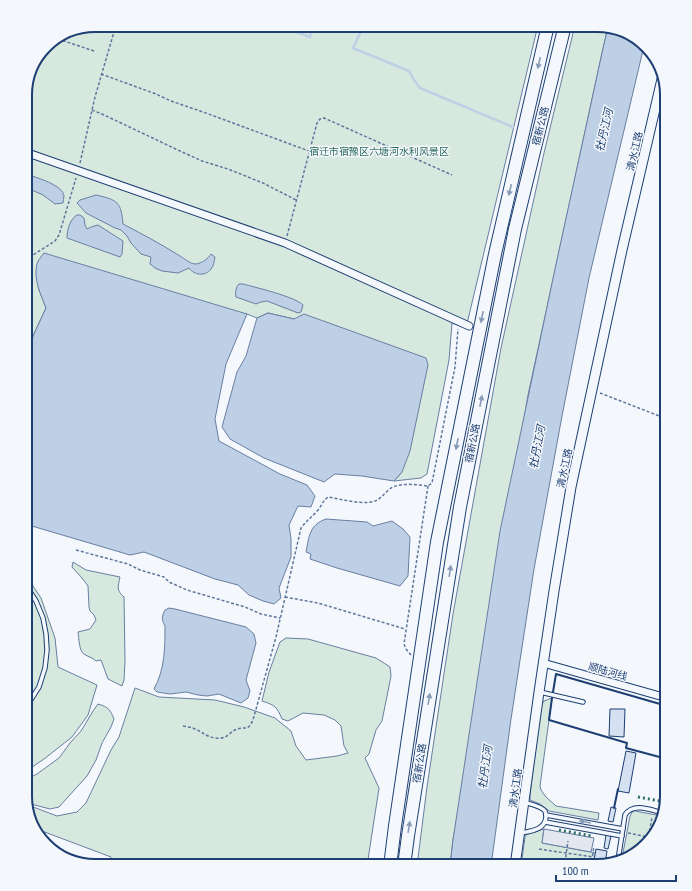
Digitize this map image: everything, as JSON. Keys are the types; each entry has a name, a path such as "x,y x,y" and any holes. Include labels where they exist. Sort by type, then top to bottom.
{"highway":[{"name":"宿新公路","path":"391,859 437,542 495,254 546,32"},
{"name":"宿新公路","path":"405,859 460,507 515,229 563,32"}],"street":[{"name":"清水江路","path":"516,859 543,663 572,487 622,250 659,90"},
{"path":"32,155 285,243 469,326"},
{"name":"顺陆河线","path":"543,663 660,696"}],"lane":[{"path":"32,595 43,618 47,650 45,668 39,687 32,698"},
{"path":"539,692 583,702"},
{"path":"520,833 537,830 545,822 546,815 545,811 540,808 524,802"},
{"path":"619,855 625,815 628,811 631,808 636,807 658,812"},
{"path":"546,815 623,832"},
{"path":"545,822 623,832"}],"path":[{"path":"32,256 56,241 59,235 78,171 95,97 114,32"},
{"path":"62,40 94,51"},
{"path":"101,74 310,151"},
{"path":"92,110 202,161 228,169 263,183 296,200"},
{"path":"285,243 317,123 320,119 324,118 452,175"},
{"path":"414,657 406,649 404,644 428,486 432,483 455,367 458,321"},
{"path":"592,390 660,415"},
{"path":"183,726 196,729 205,735 224,738 234,730 247,728 250,725 253,720 280,618 302,528 305,522 318,510 323,501 328,497 362,503 373,502 378,500 392,488 402,485 428,486"},
{"path":"76,550 128,564 140,570 164,577 169,582 187,590 280,618"},
{"path":"285,597 318,603 406,629"},
{"path":"649,832 653,811"},
{"path":"623,832 645,836"},
{"path":"565,859 568,841"},
{"path":"539,849 592,857 594,846"}],"green space":[{"name":"宿迁市宿豫区六塘河水利风景区","path":"95,32 536,32 466,328 452,323 449,360 427,474 421,478 394,481 402,472 294,319 268,313 257,318 247,314 38,287 46,308 33,336 32,343 32,91 38,67 53,48 63,40 83,33"},
{"path":"573,32 607,33 528,395 451,859 418,859 453,614 501,348 544,153"},
{"path":"73,562 86,570 120,577 118,588 124,597 125,661 124,680 122,686 108,679 101,660 96,661 84,654 81,650 78,632 90,629 96,620 89,607 88,586 72,567"},
{"path":"32,584 41,598 55,638 58,667 97,685 88,715 72,737 32,767"},
{"path":"286,638 308,639 376,658 390,667 391,676 382,721 376,730 369,754 365,758 379,788 368,859 111,859 111,857 43,832 38,824 33,807 57,816 77,812 86,803 111,750 119,737 135,688 159,697 215,700 244,707 275,718 291,731 296,746 306,760 348,753 344,746 341,726 335,720 324,715 303,713 288,721 282,719 275,707 262,701 269,672 280,642"},
{"path":"552,698 540,786 541,790 556,806 599,813 598,820 549,811 540,804 530,800 541,706 544,701"},
{"path":"98,704 105,706 109,709 114,719 102,743 96,760 87,776 59,807 50,809 33,805 32,776 59,758 81,731"},
{"path":"633,811 657,815 652,828 642,841 623,854 630,816"},
{"path":"544,829 542,843 596,853 595,859 522,859 526,835"}],"shaded area":[{"path":"544,829 594,838 591,852 542,843"}],"water":[{"name":"牡丹江河","path":"607,33 613,34 629,40 643,51 589,278 562,416 534,569 511,719 492,859 451,859 500,531"},
{"path":"32,176 51,183 60,189 64,196 63,203 55,204 43,195 32,190"},
{"path":"96,195 117,203 121,211 123,224 159,243 190,262 194,264 200,263 207,259 211,254 215,257 212,268 209,272 197,274 189,268 178,273 162,271 155,268 150,264 151,257 141,254 121,230 86,213 77,203 80,200"},
{"path":"77,215 84,218 87,229 98,225 123,241 122,254 120,257 67,238 69,225 72,219"},
{"path":"44,253 247,314 226,364 215,419 219,441 280,474 307,485 315,496 311,507 298,506 289,525 291,557 279,588 281,598 274,604 249,595 238,585 215,579 144,552 130,555 32,526 32,343 33,336 46,308 38,287 36,275 37,263"},
{"path":"239,284 265,290 299,302 303,305 301,312 298,313 267,301 256,304 236,297 236,290"},
{"path":"268,313 294,319 304,314 426,358 428,365 410,451 402,472 394,481 335,474 324,482 264,458 230,439 222,427 237,372 246,356 257,318"},
{"path":"326,519 367,522 373,526 392,521 403,529 410,537 408,576 400,586 310,559 311,554 306,552 311,532 316,525"},
{"path":"169,608 246,627 254,634 256,643 246,680 250,691 248,698 241,703 219,694 207,696 186,692 170,694 157,692 154,689 158,681 164,658 165,626 162,619 165,610"}],"building":[{"path":"610,709 625,709 624,737 609,736"},
{"path":"626,751 636,753 629,793 618,791"},
{"path":"611,807 616,808 613,822 608,821"},
{"path":"606,835 611,836 608,849 604,848"},
{"path":"596,849 607,851 606,858 594,859"}],"waterway":[{"path":"296,32 310,37 311,32"},
{"path":"361,32 353,48 409,71 420,88 513,127"}],"hedge":[{"path":"638,797 659,801"},
{"path":"559,830 592,836"}],"wall":[{"path":"553,692 556,674 660,704"},
{"path":"552,698 549,720 627,743 626,748 660,757"},
{"path":"614,808 618,789"}]}
